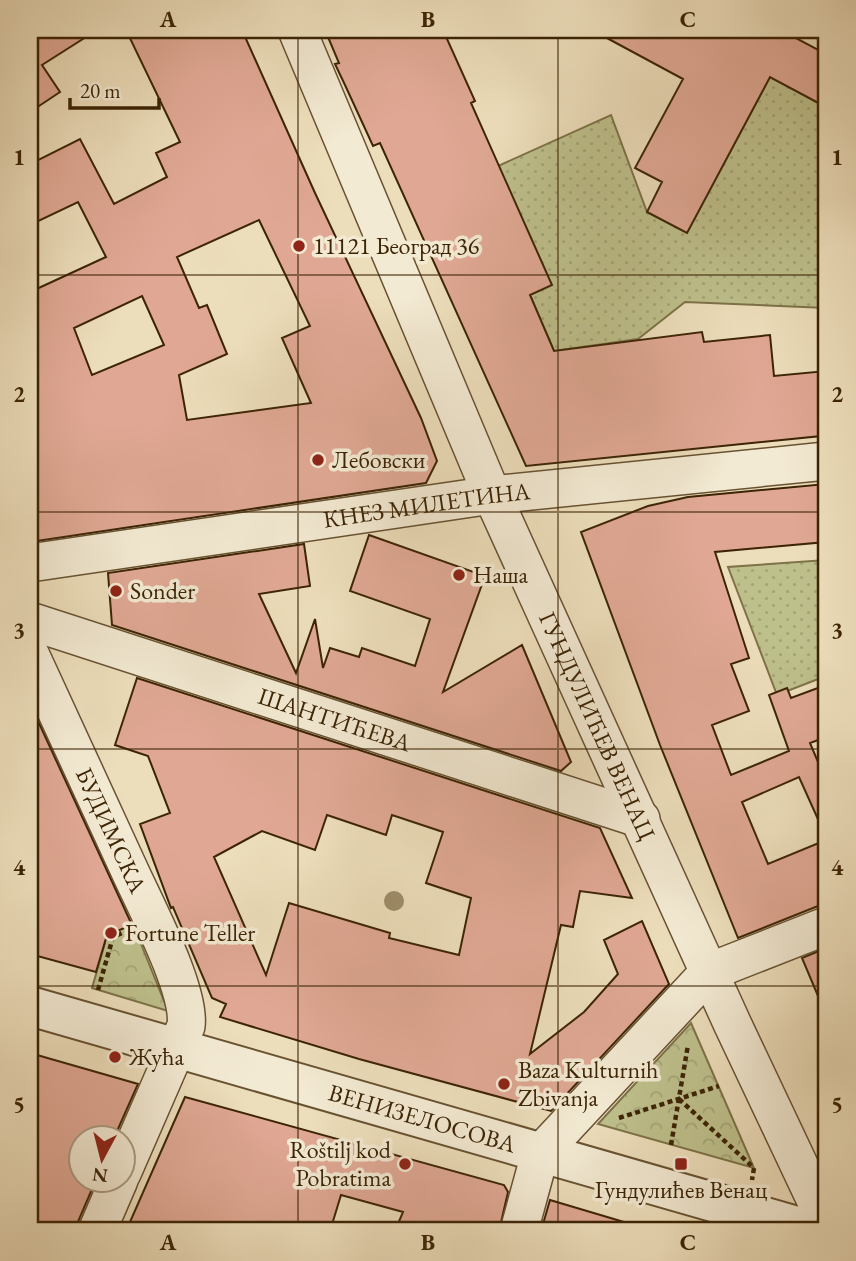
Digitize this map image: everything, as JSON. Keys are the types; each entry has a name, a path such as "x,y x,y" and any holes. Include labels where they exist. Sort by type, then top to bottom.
{"street":[{"name":"ГУНДУЛИЋЕВ ВЕНАЦ","path":"297,30 492,495 826,1222"},
{"name":"КНЕЗ МИЛЕТИНА","path":"30,563 492,495 826,461"},
{"name":"ШАНТИЋЕВА","path":"30,621 641,819"},
{"name":"БУДИМСКА","path":"30,654 183,993 188,1016 187,1026 136,1141"},
{"path":"519,1231 540,1154 709,972 826,926"},
{"name":"ВЕНИЗЕЛОСОВА","path":"30,1006 814,1231"},
{"path":"97,1231 113,1194"}],"path":[{"path":"98,990 113,937 152,920"},
{"path":"671,1145 689,1036"},
{"path":"610,1121 719,1086"},
{"path":"679,1098 754,1168 752,1180"}],"green space":[{"path":"770,77 826,107 826,308 685,302 638,339 554,351 530,295 498,166 611,115 647,212 687,233"},
{"path":"826,560 826,676 777,695 728,567"},
{"path":"133,924 168,1011 92,988 105,943 93,940"},
{"path":"691,1023 754,1168 598,1124"}],"building":[{"path":"30,30 97,30 42,65 60,92 30,112"},
{"path":"126,30 242,30 421,418 437,461 426,483 30,542 30,292 106,257 78,202 30,225 30,164 80,139 114,204 167,177 156,153 180,142","holes":["259,220 310,326 282,338 311,403 187,420 179,375 227,354 207,305 199,308 177,257","142,296 164,345 92,375 74,328"]},
{"path":"325,30 443,30 475,101 471,103 552,285 530,295 554,351 702,332 704,342 770,335 774,376 826,371 826,422 820,422 821,436 526,466 380,143 373,146 335,64 339,63"},
{"path":"592,30 781,30 826,54 826,107 770,77 687,233 647,212 662,182 635,168 683,79"},
{"path":"826,484 826,542 715,552 749,658 731,664 749,711 712,725 731,775 789,751 769,695 787,688 791,698 826,685 826,737 810,743 826,781 826,837 799,777 742,802 768,864 826,840 826,905 738,938 660,745 581,532 648,506 688,497"},
{"path":"369,535 485,576 443,692 522,645 571,762 561,771 112,625 108,573 304,544 310,586 259,594 296,673 315,619 323,668 330,648 359,657 362,648 415,666 430,619 350,591"},
{"path":"137,678 600,828 632,898 580,891 573,927 561,925 530,1054 584,1012 618,974 604,940 642,921 669,984 551,1111 359,1059 220,1017 226,1004 212,998 173,907 171,908 140,824 170,813 148,756 115,745","holes":["327,815 386,835 392,815 443,832 426,883 471,898 459,955 389,938 390,933 289,903 266,975 214,857 262,831 315,850"]},
{"path":"38,721 132,925 107,935 96,972 30,954 30,725"},
{"path":"826,948 826,1015 802,958"},
{"path":"30,1053 138,1084 120,1124 66,1124 66,1194 90,1194 74,1231 30,1231"},
{"path":"185,1097 504,1185 508,1192 499,1231 395,1231 403,1212 341,1195 330,1231 126,1231"},
{"path":"550,1200 634,1225 633,1231 541,1231"}],"place":[{"name":"11121 Београд 36","path":"299,246"},
{"name":"Лебовски","path":"318,460"},
{"name":"Наша","path":"459,575"},
{"name":"Sonder","path":"116,591"},
{"name":"Fortune Teller","path":"111,933"},
{"name":"Жућа","path":"115,1057"},
{"name":"Baza Kulturnih Zbivanja","path":"504,1084"},
{"name":"Roštilj kod Pobratima","path":"405,1164"},
{"name":"Гундулићев Венац","path":"681,1164"}]}
